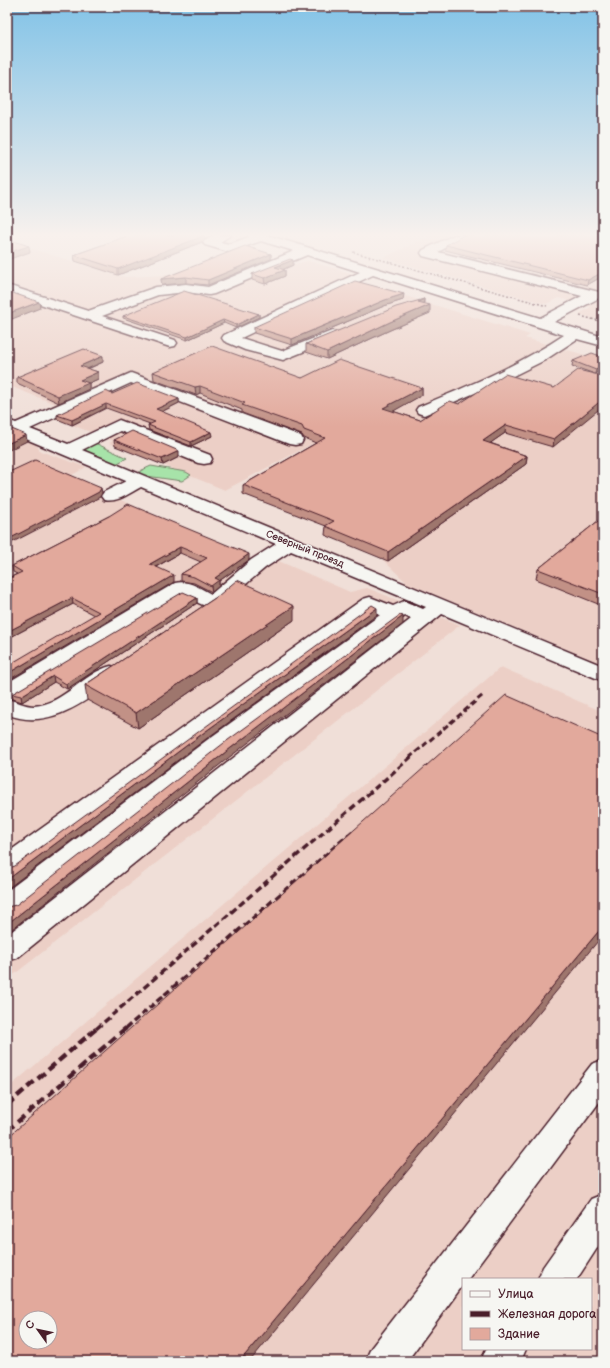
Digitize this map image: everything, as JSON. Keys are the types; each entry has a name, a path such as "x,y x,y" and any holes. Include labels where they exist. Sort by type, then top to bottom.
{"street":[{"path":"37,299 170,343"},
{"path":"89,316 135,299"},
{"path":"313,299 229,338 250,347 283,356 347,328"},
{"path":"421,301 425,299"},
{"path":"462,299 603,342"},
{"path":"542,323 587,299"},
{"path":"424,410 508,375 575,334"},
{"path":"11,427 131,378 295,440"},
{"path":"56,450 119,425 204,459"},
{"name":"Северный проезд","path":"11,427 56,450 140,482 290,543 432,612 603,674"},
{"path":"110,496 140,482"},
{"path":"7,692 182,588 205,608 258,564 290,543"},
{"path":"7,866 190,731 370,603 394,614"},
{"path":"7,905 215,745 404,607 432,612"},
{"path":"7,950 432,612"},
{"path":"7,706 22,711 37,712 57,708 125,663"},
{"path":"190,731 245,761"},
{"path":"384,1361 603,1073"},
{"path":"557,1278 603,1210"},
{"path":"500,1361 507,1350"}],"path":[{"path":"521,299 603,322"}],"shaded area":[{"path":"7,299 415,299 530,335 525,338 603,360 603,664 407,583 383,560 529,463 378,409 225,490 109,443 113,441 57,419 73,411 7,385"},
{"path":"528,299 557,299 546,304"},
{"path":"562,299 603,299 603,321 579,314 591,307"},
{"path":"7,432 36,444 40,451 86,467 67,478 135,506 129,509 263,566 274,559 350,592 367,588 460,625 7,980"},
{"path":"501,667 603,712 603,1361 7,1361 7,1089"}],"green space":[{"path":"95,443 127,458 114,465 81,453 86,446"},
{"path":"151,466 186,472 191,475 182,481 139,475 140,471"}],"building":[{"path":"7,299 30,299 39,302 7,314"},
{"path":"165,299 210,299 259,314 236,325 223,320 187,337 123,316"},
{"path":"316,299 389,299 292,339 254,327"},
{"path":"424,299 418,302 430,305 327,352 306,344 396,307"},
{"path":"212,346 302,378 339,360 422,388 383,408 420,420 450,401 459,404 505,374 554,388 578,370 603,376 603,399 554,439 506,425 483,441 527,456 388,552 325,526 334,521 243,485 325,438 304,430 302,426 242,405 245,403 200,386 195,387 153,372"},
{"path":"84,349 103,356 80,366 98,372 80,380 89,383 58,396 17,377"},
{"path":"592,353 603,357 603,364 596,370 573,361"},
{"path":"137,383 179,399 156,409 211,432 191,442 148,425 155,422 106,404 72,420 57,415 106,391 112,394"},
{"path":"7,427 26,435 7,444"},
{"path":"132,431 179,451 162,459 114,440"},
{"path":"35,460 101,488 99,492 7,540 7,473"},
{"path":"128,504 249,554 215,578 219,580 211,586 194,577 181,574 207,558 180,547 150,564 174,575 7,674 7,666 99,612 72,598 7,632 7,579 22,572 12,566 109,516"},
{"path":"603,517 603,594 538,569"},
{"path":"237,580 294,606 136,713 85,685 218,596"},
{"path":"183,592 197,598 66,684 53,676 21,696 12,694"},
{"path":"372,605 377,608 206,731 7,880 7,869 15,866"},
{"path":"400,615 403,616 227,751 7,924 7,907 16,905 224,743"},
{"path":"506,695 603,738 603,926 240,1361 7,1361 7,1138"}],"railway":[{"path":"409,758 483,695"},
{"path":"96,1029 411,757"},
{"path":"125,1029 354,830"},
{"path":"7,1105 97,1028"},
{"path":"7,1131 126,1028"}]}
